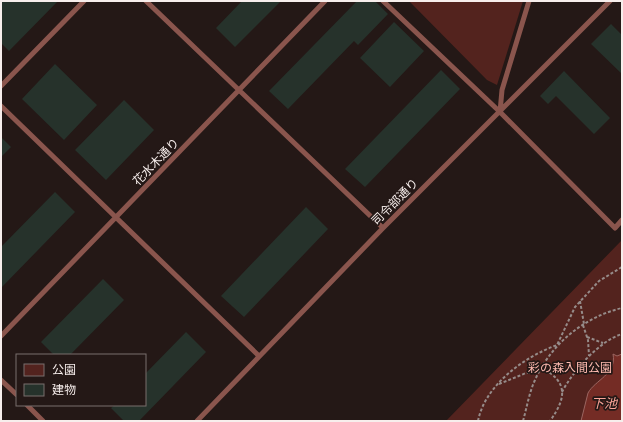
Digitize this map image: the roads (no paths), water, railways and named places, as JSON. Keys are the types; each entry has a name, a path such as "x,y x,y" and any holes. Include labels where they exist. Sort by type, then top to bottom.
{"lane":[{"path":"1,86 84,1"},
{"path":"146,1 383,228"},
{"name":"花水木通り","path":"1,336 325,1"},
{"path":"383,1 500,112 615,228 622,220"},
{"path":"500,112 502,90 529,1"},
{"name":"司令部通り","path":"197,421 383,228 610,1"},
{"path":"1,106 259,356"},
{"path":"1,380 16,394"},
{"path":"28,406 43,421"}],"water":[{"name":"下池","path":"613,354 617,356 622,354 622,421 581,421 588,393 591,388 609,372 612,367"}],"park label":[{"name":"彩の森入間公園","path":"570,368"}]}
